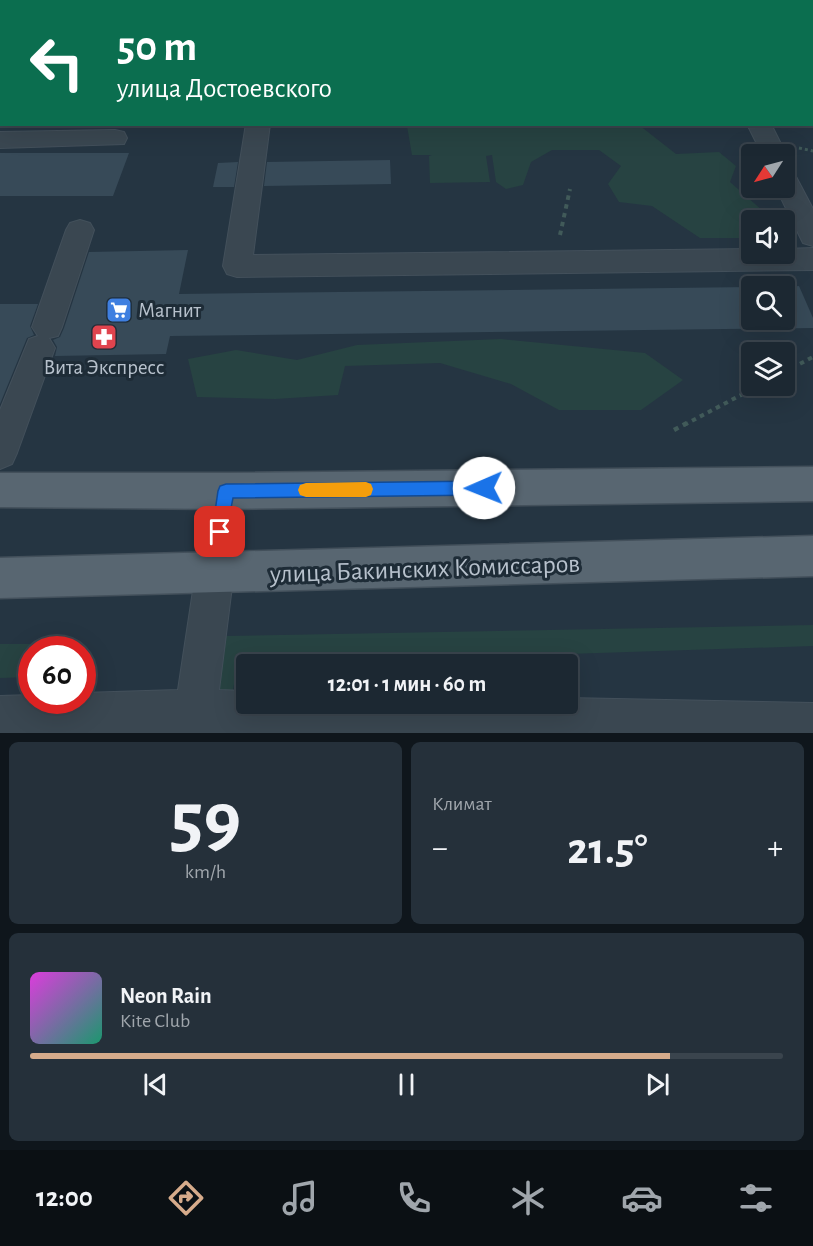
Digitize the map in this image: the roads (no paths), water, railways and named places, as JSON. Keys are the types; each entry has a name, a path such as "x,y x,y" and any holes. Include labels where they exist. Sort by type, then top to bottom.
{"main road":[{"path":"0,490 226,491 813,484"},
{"name":"улица Бакинских Комиссаров","path":"0,578 813,556"}],"street":[{"path":"258,126 237,266 813,259"},
{"path":"760,126 769,144"},
{"path":"0,140 116,138"},
{"path":"794,198 813,236"},
{"path":"0,453 80,230"},
{"path":"196,722 213,574 226,491"},
{"path":"0,717 196,722 813,724"}],"place":[{"name":"Магнит","path":"119,310"},
{"name":"Вита Экспресс","path":"104,337"}]}
